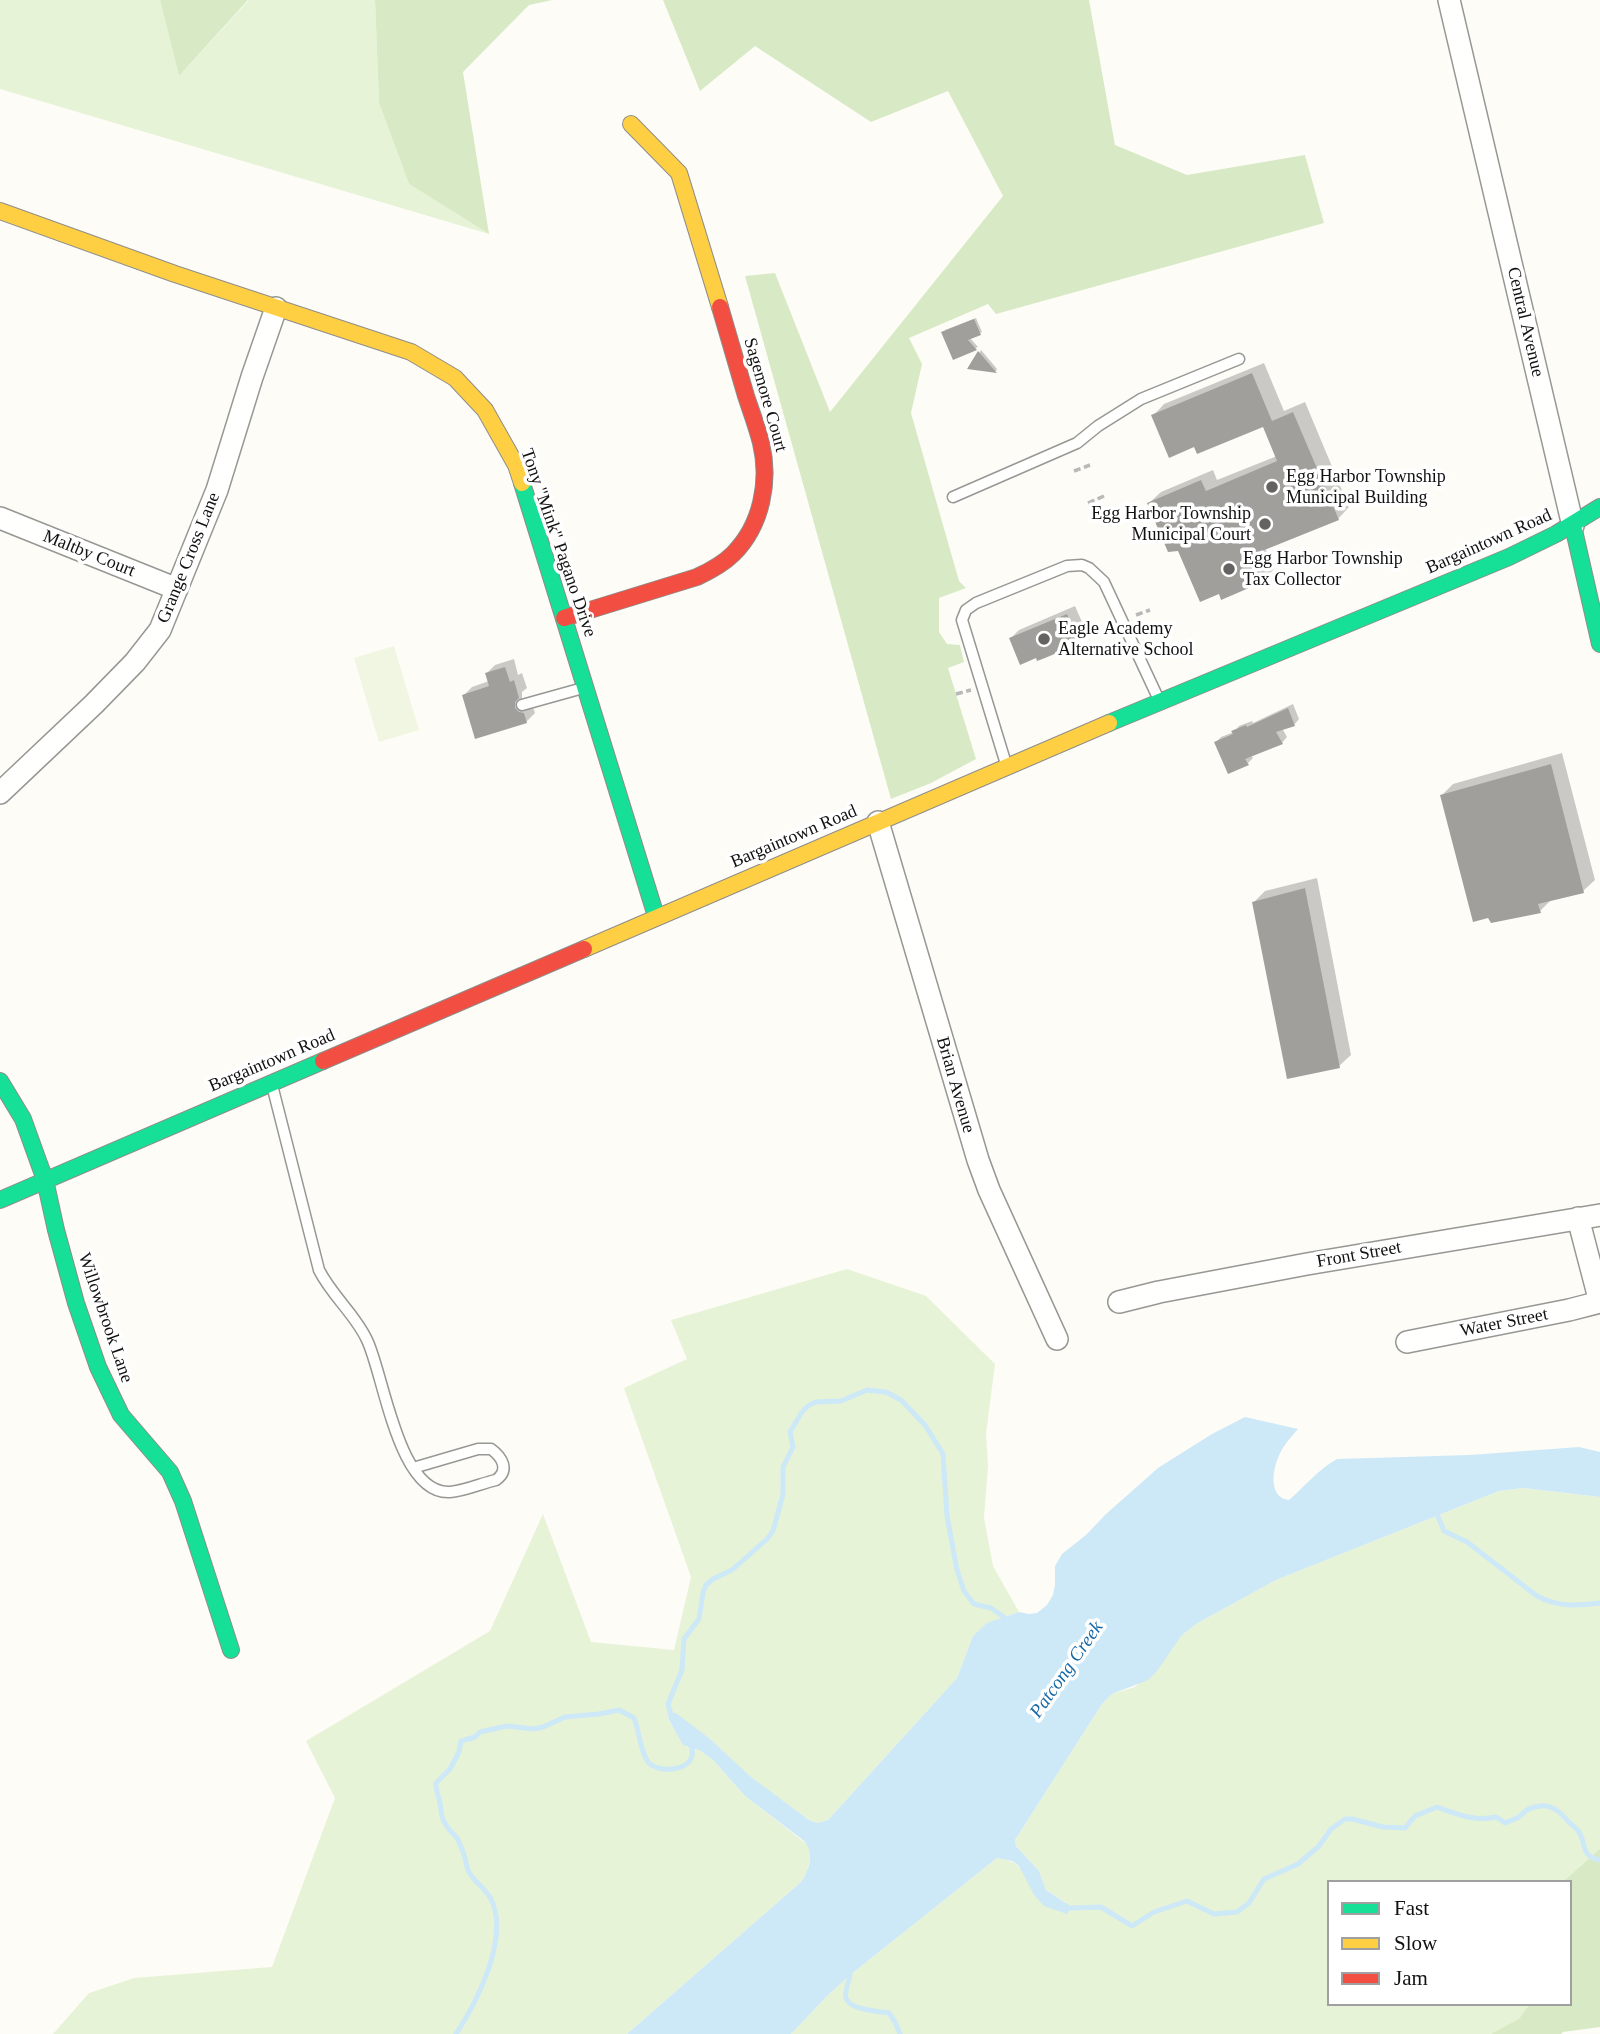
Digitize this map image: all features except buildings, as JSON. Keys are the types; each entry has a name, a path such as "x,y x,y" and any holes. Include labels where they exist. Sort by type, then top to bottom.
{"street":[{"name":"Central Avenue","path":"1449,0 1600,644"},
{"name":"Sagemore Court","path":"564,618 709,572 731,556 748,536 760,513 763,496 765,467 761,444 679,173 631,124"},
{"name":"Tony \"Mink\" Pagano Drive","path":"0,211 276,308 411,352 455,379 485,410 516,465 656,916"},
{"name":"Grange Cross Lane","path":"0,793 94,704 135,662 160,630 217,490 276,308"},
{"name":"Bargaintown Road","path":"0,1200 1160,701 1492,565 1573,526 1600,507"},
{"name":"Maltby Court","path":"0,518 177,589"},
{"name":"Brian Avenue","path":"878,822 978,1160 989,1191 1057,1339"},
{"name":"Willowbrook Lane","path":"0,1081 23,1119 46,1180 56,1230 76,1303 98,1367 121,1415 170,1472 183,1501 231,1650"},
{"name":"Front Street","path":"1119,1302 1259,1273 1600,1215"},
{"path":"1577,1218 1600,1303"},
{"name":"Water Street","path":"1407,1342 1600,1303"}],"lane":[{"path":"953,496 1077,443 1098,426 1141,399 1239,359"},
{"path":"1006,767 962,621 966,610 976,603 1067,565 1089,568 1109,590 1160,701"},
{"path":"522,705 585,687"},
{"path":"271,1082 319,1270 327,1286 353,1316 368,1342 400,1446 413,1468 437,1490 450,1492 496,1480 504,1469 502,1461 491,1449 478,1448 413,1468"}],"path":[{"path":"1074,471 1090,465"},
{"path":"1088,503 1104,496"},
{"path":"1135,616 1150,610"},
{"path":"957,694 973,690"}],"green space":[{"path":"0,0 160,0 179,76 249,0 375,0 379,103 409,184 489,234 0,89"},
{"path":"160,0 248,0 179,76"},
{"path":"375,0 552,0 529,5 463,72 489,234 409,184 379,103"},
{"path":"663,0 1089,0 1115,145 1187,175 1305,155 1324,223 996,314 988,304 909,338 922,364 911,413 959,581 966,588 939,598 939,632 947,644 960,645 964,662 948,668 976,759 931,783 891,799 745,276 775,273 830,412 1003,196 948,91 871,122 755,46 700,91"},
{"path":"394,646 419,730 379,742 354,658"},
{"path":"847,1269 926,1296 995,1364 986,1434 988,1466 984,1518 993,1566 1019,1612 988,1623 973,1636 957,1678 828,1820 817,1823 809,1820 750,1777 710,1739 672,1713 668,1719 687,1747 701,1751 714,1761 745,1796 809,1846 809,1865 801,1882 627,2034 53,2034 89,1993 134,1978 272,1967 335,1798 306,1741 490,1631 543,1514 591,1642 674,1650 691,1577 624,1388 687,1359 671,1320"},
{"path":"1523,1488 1600,1497 1600,1994 1527,2034 791,2034 850,1975 997,1858 1012,1862 1022,1869 1034,1895 1067,1903 1046,1890 1039,1871 1016,1846 1015,1840 1102,1704 1112,1694 1135,1687 1181,1636 1196,1624 1276,1580 1499,1491"},
{"path":"1600,1849 1600,2027 1561,2034 1491,2034 1519,2019 1529,2006 1572,2006 1572,1880 1565,1880"}],"water":[{"name":"Patcong Creek","path":"1245,1417 1298,1429 1282,1450 1274,1470 1275,1490 1278,1495 1289,1500 1337,1459 1470,1455 1579,1447 1600,1452 1600,1497 1523,1488 1499,1491 1276,1580 1196,1624 1181,1636 1148,1680 1112,1694 1102,1704 1015,1840 1016,1846 1039,1871 1046,1890 1069,1905 1071,1908 1067,1914 1044,1906 1034,1895 1019,1866 1012,1861 997,1858 850,1975 791,2034 627,2034 801,1882 810,1862 804,1841 745,1796 714,1761 701,1751 683,1745 668,1718 672,1713 676,1713 710,1739 751,1777 809,1820 817,1823 828,1820 957,1678 973,1636 987,1623 1019,1612 1037,1613 1047,1605 1053,1595 1055,1566 1062,1554 1158,1468"}],"waterway":[{"path":"672,1719 668,1704 682,1670 684,1639 699,1619 706,1585 732,1570 773,1531 783,1494 783,1467 793,1447 790,1432 802,1412 816,1402 841,1401 867,1390 886,1392 901,1400 925,1425 943,1454 947,1516 957,1570 964,1591 974,1604 991,1608 1004,1617"},
{"path":"1435,1509 1444,1531 1467,1542 1537,1596 1567,1605 1600,1603"},
{"path":"456,2034 481,1987 494,1950 496,1932 496,1914 491,1899 467,1868 458,1840 442,1816 436,1788 436,1783 450,1769 459,1752 461,1741 475,1737 480,1732 507,1726 534,1729 565,1717 619,1710 634,1718 644,1755 650,1764 657,1768 673,1769 687,1764 691,1759 690,1744"},
{"path":"1071,1908 1101,1907 1132,1926 1154,1912 1187,1901 1214,1914 1237,1912 1249,1903 1264,1879 1298,1864 1319,1846 1331,1829 1345,1819 1383,1827 1405,1828 1415,1816 1437,1807 1473,1818 1496,1817 1505,1823 1529,1809 1550,1807 1578,1830 1589,1856 1600,1860"},
{"path":"850,1975 846,1993 848,2002 864,2009 889,2013 900,2034"}],"traffic: fast":[{"path":"522,483 656,916"},
{"path":"1109,723 1509,557 1556,534 1600,507"},
{"path":"1573,526 1600,644"},
{"path":"0,1200 323,1061"},
{"path":"0,1081 23,1119 45,1180 76,1303 98,1367 121,1415 170,1472 183,1501 231,1650"}],"traffic: slow":[{"path":"631,124 679,173 720,307"},
{"path":"0,211 175,274 411,352 455,378 485,410 516,465 522,483"},
{"path":"584,949 1109,723"}],"traffic: jam":[{"path":"564,618 697,577 729,558 751,530 764,487 764,457 720,307"},
{"path":"323,1061 584,949"}],"place":[{"name":"Egg Harbor Township Municipal Building","path":"1272,487"},
{"name":"Egg Harbor Township Municipal Court","path":"1265,524"},
{"name":"Egg Harbor Township Tax Collector","path":"1229,569"},
{"name":"Eagle Academy Alternative School","path":"1044,639"}]}
